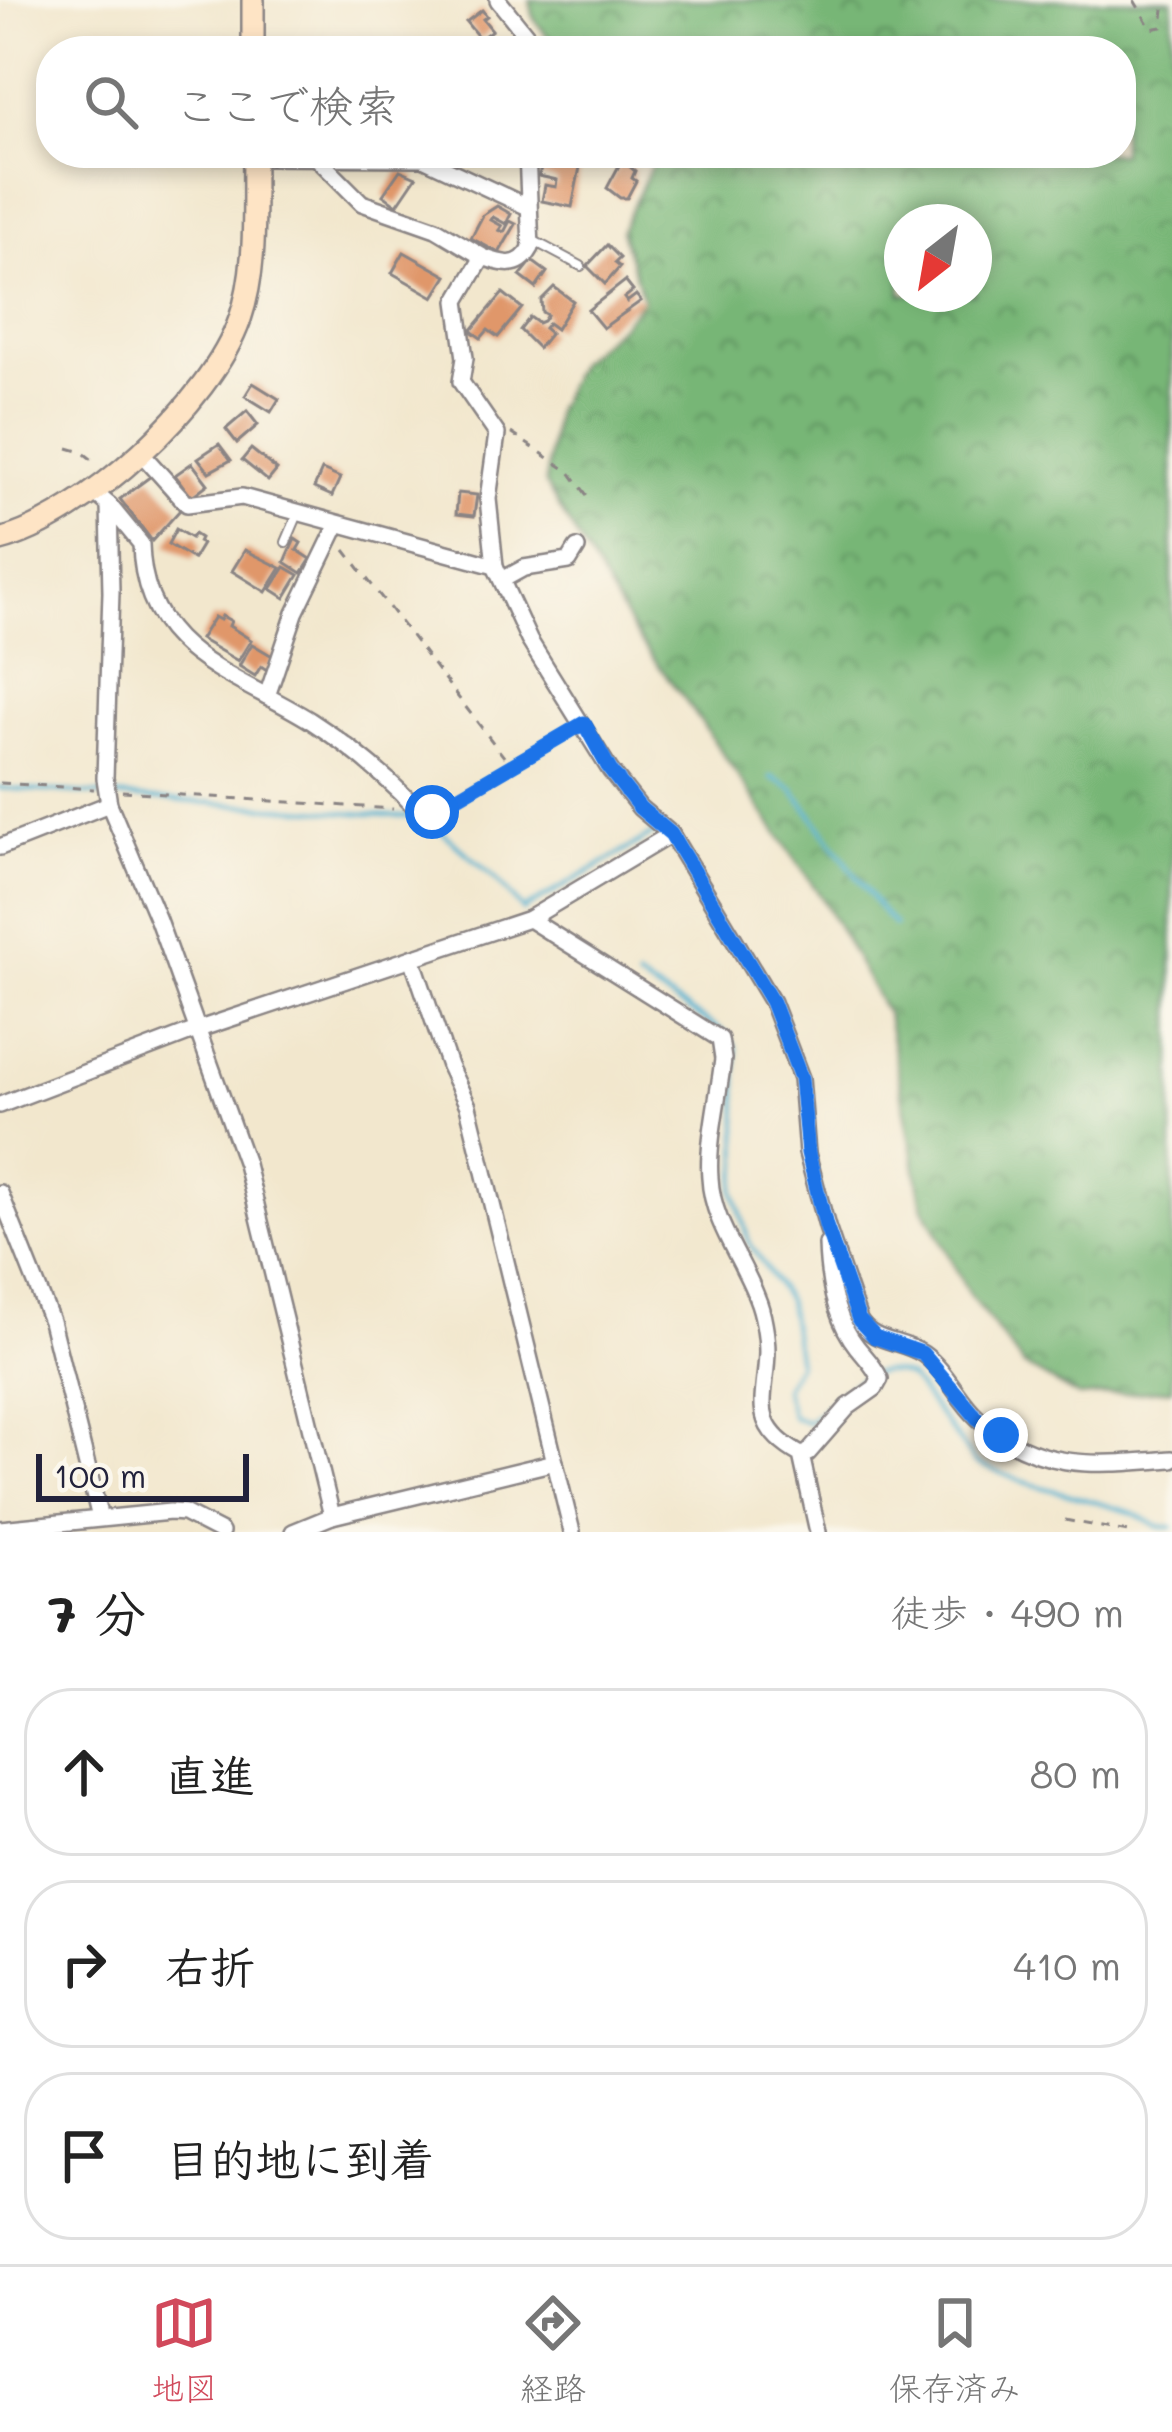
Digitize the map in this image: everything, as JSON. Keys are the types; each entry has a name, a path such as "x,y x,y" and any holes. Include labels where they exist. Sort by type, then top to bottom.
{"main road":[{"path":"253,0 253,36"},
{"path":"0,540 34,530 104,493 200,388 232,340 248,291 254,168"}],"street":[{"path":"498,0 527,36"},
{"path":"327,168 362,203 436,229 482,257 509,265 523,259 532,240 527,168"},
{"path":"444,168 528,207"},
{"path":"482,257 457,301 465,358 461,382 497,434 488,499 498,573 529,640 610,770 629,796 671,834 772,1002 801,1078 808,1153 826,1226 866,1332 922,1353 977,1418 1035,1454 1066,1464 1172,1459"},
{"path":"140,452 187,504 242,497 498,573 568,561 577,548"},
{"path":"104,493 141,544 141,574 149,597 183,648 352,749 419,811"},
{"path":"104,493 111,592 108,797 200,1029 246,1164 332,1516"},
{"path":"267,696 295,613 336,528"},
{"path":"0,847 108,797"},
{"path":"0,1106 200,1029 529,919 671,834"},
{"path":"529,919 720,1039 723,1059 710,1179 736,1262 758,1299 767,1349 760,1389 766,1422 780,1441 801,1455 818,1532"},
{"path":"412,958 449,1066 468,1106 572,1532"},
{"path":"0,1193 51,1321 100,1518"},
{"path":"801,1455 808,1453 848,1407 875,1388 877,1371 855,1345 832,1295 826,1226"},
{"path":"293,1532 332,1516 555,1462"},
{"path":"0,1529 184,1513 221,1532"}],"lane":[{"path":"532,240 581,266"},
{"path":"286,542 298,513"}],"path":[{"path":"1134,0 1151,29 1162,27 1165,0"},
{"path":"497,434 514,433 570,472 592,502"},
{"path":"68,448 96,461 104,493"},
{"path":"336,528 512,767"},
{"path":"0,783 108,797 432,812 584,723"},
{"path":"1064,1520 1128,1532"}],"green space":[{"path":"530,0 1172,0 1172,1389 1079,1397 1023,1365 969,1294 923,1206 887,1015 822,898 637,637 545,484 555,410 578,362 643,300 621,230 651,168 1136,168 1136,36 547,36 534,19"}],"building":[{"path":"482,10 492,30 478,36 466,22"},
{"path":"541,168 580,168 572,207 542,201 545,185 556,187 557,180 539,176"},
{"path":"618,168 635,171 632,178 636,181 627,198 607,188"},
{"path":"400,170 416,177 397,205 383,195"},
{"path":"497,206 511,214 506,224 493,217 502,226 499,230 504,232 510,221 516,224 499,253 471,238 483,215"},
{"path":"607,245 620,258 615,263 620,267 605,284 587,266"},
{"path":"404,252 447,276 434,297 392,273"},
{"path":"532,261 547,272 536,288 520,276"},
{"path":"625,281 633,291 624,298 627,302 636,295 641,301 603,328 588,310"},
{"path":"554,287 573,301 556,329 548,323 544,328 550,333 538,348 520,330 530,317 543,321 547,315 541,300"},
{"path":"503,293 522,308 498,337 488,330 481,338 471,331"},
{"path":"253,383 279,399 271,412 245,396"},
{"path":"247,411 258,425 237,443 226,429"},
{"path":"219,444 231,460 209,472 198,458"},
{"path":"251,449 277,470 268,481 242,460"},
{"path":"192,463 208,484 191,497 175,475"},
{"path":"322,470 340,478 332,496 314,488"},
{"path":"151,476 180,510 152,541 120,499"},
{"path":"458,493 477,495 474,516 456,514"},
{"path":"176,529 200,538 202,544 193,559 168,544"},
{"path":"295,539 301,543 297,550 311,559 302,573 285,562"},
{"path":"245,550 281,568 266,592 232,571"},
{"path":"285,567 299,575 285,598 271,589"},
{"path":"222,616 251,640 238,661 200,639 214,617 220,620"},
{"path":"252,644 274,657 267,670 261,666 255,676 239,666"}],"waterway":[{"path":"771,777 793,789 895,925"},
{"path":"0,788 102,795"},
{"path":"113,796 426,818 495,878 524,911"},
{"path":"523,910 657,832"},
{"path":"638,979 726,1033 736,1048 739,1165 734,1190 749,1242 788,1302 798,1363 784,1388 792,1417 807,1422 854,1383 880,1372 894,1372 910,1378 976,1463 1134,1513 1158,1527 1172,1527"}],"route":[{"path":"432,812 584,723 610,770 640,808 671,834 772,1002 801,1078 808,1153 826,1226 866,1332 922,1353 977,1418 1001,1435"}]}
